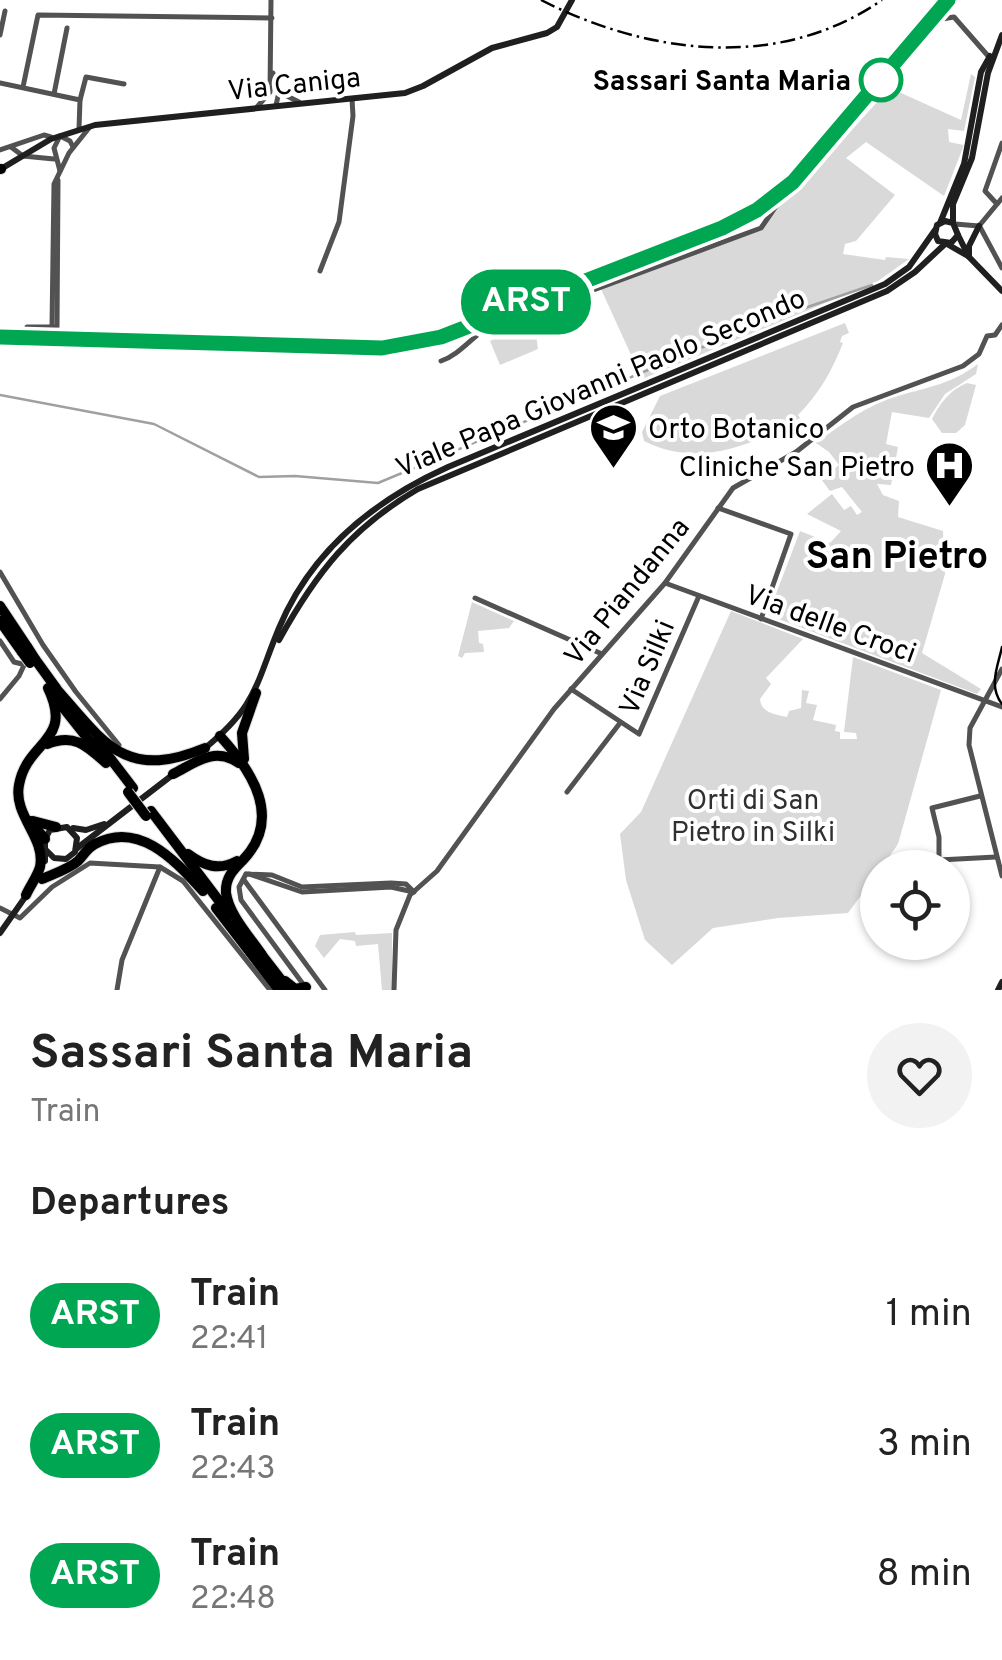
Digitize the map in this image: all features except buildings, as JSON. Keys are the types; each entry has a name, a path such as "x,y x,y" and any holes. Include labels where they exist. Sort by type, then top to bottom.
{"highway":[{"path":"0,606 27,657"},
{"path":"0,621 279,990"},
{"path":"26,895 40,866 40,854 18,798 24,769 46,744 57,718 51,686"},
{"path":"51,686 118,753 152,762 168,761 205,748"},
{"path":"51,686 130,790"},
{"path":"256,694 241,742 261,798 263,816 250,851 230,874 226,893 234,914 262,954"},
{"path":"220,736 250,774"},
{"path":"46,744 70,738 81,741 106,762"},
{"path":"172,774 206,756 218,755 234,759 250,774"},
{"path":"18,798 45,844"},
{"path":"148,814 202,864 226,866 250,851"},
{"path":"148,814 290,990"},
{"path":"27,818 62,827"},
{"path":"39,881 77,862 98,842 130,839 148,842 164,851 203,891"},
{"path":"278,975 295,989 307,989"}],"main road":[{"name":"Via Caniga","path":"0,169 79,128 405,93 492,48 547,33 556,27 572,0"},
{"path":"969,257 956,226 953,204 975,146 991,54 1002,34"},
{"name":"Viale Papa Giovanni Paolo Secondo","path":"76,849 220,736 256,694 280,628 313,570 330,548 386,499 448,467 884,284 909,267 937,226 964,164 981,72 991,54"},
{"path":"956,226 937,226 938,240 969,257 1002,291"},
{"name":"Viale Papa Giovanni Paolo Secondo","path":"273,650 309,588 339,550 390,505 418,488 887,291 948,246 956,226"},
{"path":"969,257 975,226"},
{"name":"Viale Papa Giovanni Paolo Secondo","path":"62,827 86,830 110,821"},
{"path":"0,933 26,895 76,849 76,834 62,827 45,844 39,881"},
{"path":"45,844 53,858 64,859"},
{"path":"998,990 1002,982"}],"street":[{"path":"254,109 268,95 272,70 271,0"},
{"path":"0,36 5,12"},
{"path":"23,88 38,15 272,18"},
{"path":"441,361 502,320 761,228 786,184 843,111 924,22 956,18 991,54"},
{"path":"54,94 67,28"},
{"path":"272,70 279,92 276,107"},
{"path":"79,128 86,77 124,84"},
{"path":"0,83 80,100"},
{"path":"279,92 304,104"},
{"path":"268,95 276,107"},
{"path":"320,271 344,195 352,99"},
{"path":"59,174 73,147 91,126"},
{"path":"0,150 44,134 73,147"},
{"path":"28,327 55,327 57,137"},
{"path":"956,226 975,226 1000,201 985,192 1002,143"},
{"path":"11,146 22,156 54,159"},
{"path":"975,226 1002,268"},
{"name":"Via Piandanna","path":"394,990 398,923 412,892 437,870 571,689 665,584 733,488 796,452 853,407 963,366 978,354 987,336 994,335 1002,325"},
{"path":"718,508 791,534 761,619"},
{"path":"0,572 43,645 119,745"},
{"name":"Via delle Croci","path":"665,584 1002,706"},
{"name":"Via Silki","path":"571,689 639,734 699,595"},
{"path":"475,598 602,654"},
{"path":"0,641 14,662 43,645"},
{"path":"0,699 20,676 27,657"},
{"path":"1002,669 970,728 969,746 1002,876"},
{"name":"Via Silki","path":"567,792 620,723"},
{"path":"939,850 932,808 980,796"},
{"path":"970,860 996,857"},
{"path":"0,908 20,918 25,916 52,887 90,863 160,866 183,881 270,990"},
{"path":"117,990 122,960 160,866"},
{"path":"245,876 271,879 294,890 392,886 412,892"},
{"path":"245,876 239,887 241,900 307,989"},
{"path":"245,876 325,990"},
{"path":"256,990 262,979"}],"green space":[{"path":"971,74 975,77 964,131 948,129 949,142 964,145 944,196 866,142 846,158 895,195 856,241 845,244 843,254 909,259 878,281 642,379 601,289 762,230 785,196 795,192 890,88 961,120"},
{"path":"534,320 538,349 500,365 490,341"},
{"path":"845,323 849,333 842,336 843,343 829,373 798,415 800,418 744,445 704,453 664,449 644,441 642,432 660,396"},
{"path":"978,364 976,374 945,394 929,418 892,412 886,444 898,447 891,485 877,484 883,495 899,501 898,517 943,531 945,574 922,653 981,689 977,694 768,615 800,531 830,543 841,531 807,514 832,494 844,510 851,506 857,515 862,512 842,487 830,491 821,479 839,465 816,443 876,404 949,381"},
{"path":"967,383 976,385 965,425 956,433 942,433 932,419 946,398"},
{"path":"472,602 514,621 509,628 478,631 484,652 465,653 462,658 458,656"},
{"name":"Orti di San Pietro in Silki","path":"731,611 803,639 766,678 771,684 760,699 763,707 787,717 789,711 801,708 802,690 809,691 806,703 817,705 813,720 836,725 840,739 857,739 856,733 844,732 853,657 941,690 898,844 894,850 860,850 860,897 848,913 713,928 672,965 645,940 626,880 620,834 641,812"},
{"path":"392,933 392,990 382,990 378,944 356,946 355,941 340,939 324,958 315,946 320,935"}],"waterway":[{"path":"0,395 154,424 259,477 378,483 758,324 872,285"}],"tram line":[{"path":"1002,647 995,683 1002,704"}],"railway":[{"path":"541,0 624,33 712,47 756,46 800,38 842,23 882,0"},
{"path":"0,337 382,348 441,337 722,228 757,210 793,182 948,0"}],"train":[{"name":"ARST","path":"0,337 382,348 441,337 722,228 757,210 802,173 948,0"}],"place":[{"name":"Sassari Santa Maria","path":"881,80"},
{"name":"Orto Botanico","path":"613,470"},
{"name":"Cliniche San Pietro","path":"950,508"}],"district":[{"name":"San Pietro","path":"897,555"}]}
